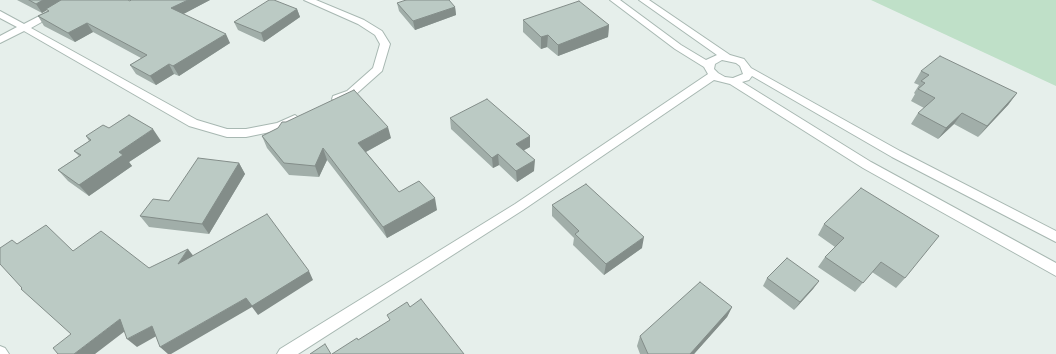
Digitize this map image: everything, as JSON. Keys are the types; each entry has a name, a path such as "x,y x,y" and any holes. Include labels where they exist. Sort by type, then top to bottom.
{"street":[{"path":"0,40 22,27 77,0"},
{"path":"308,0 361,22 379,33 385,44 378,68 351,93 330,103"},
{"path":"614,0 723,80 733,81 745,78 748,74 748,70"},
{"path":"643,0 727,57 740,61 748,70 896,154 1056,237"},
{"path":"0,14 193,123 227,133 246,133 280,126 301,116"},
{"path":"711,71 710,62 714,59 727,57"},
{"path":"285,354 519,207 711,71"},
{"path":"733,81 867,165 1056,270"}],"green space":[{"path":"871,0 1056,0 1056,86"}],"building":[{"path":"29,0 43,0 36,4"},
{"path":"61,0 188,0 171,8 226,34 173,66 169,64 150,76 130,65 147,55 87,23 68,33 38,16 49,11 46,9"},
{"path":"269,0 274,0 297,9 261,33 234,22"},
{"path":"406,0 449,0 455,7 413,21 397,3"},
{"path":"579,1 609,25 558,45 548,35 541,37 523,20"},
{"path":"940,56 1017,93 987,126 962,113 946,128 918,113 935,98 918,89 925,83 921,81 929,75 921,71"},
{"path":"354,90 388,127 358,143 399,192 419,181 435,198 383,227 323,148 315,166 284,163 262,136 278,128 282,122 286,122"},
{"path":"487,99 530,136 516,144 535,160 516,171 498,154 492,158 450,118"},
{"path":"129,115 153,129 119,152 123,155 79,185 58,170 81,155 74,151 91,140 86,136 103,125 109,128"},
{"path":"198,158 239,163 202,224 140,216 153,199 169,201"},
{"path":"586,184 644,237 606,264 575,234 579,231 552,205"},
{"path":"861,188 939,236 905,278 881,262 863,283 825,257 844,238 824,224"},
{"path":"267,214 309,271 252,306 246,298 160,347 152,326 127,339 120,319 74,354 58,354 53,348 71,334 21,289 22,288 0,264 0,248 12,240 17,244 46,225 73,251 101,231 149,268 188,249 178,264"},
{"path":"787,258 819,281 800,302 767,278"},
{"path":"700,282 732,307 690,354 648,354 640,336"},
{"path":"421,299 464,354 332,354 390,320 387,315 407,302 410,307"},
{"path":"325,344 331,354 310,354"}]}
